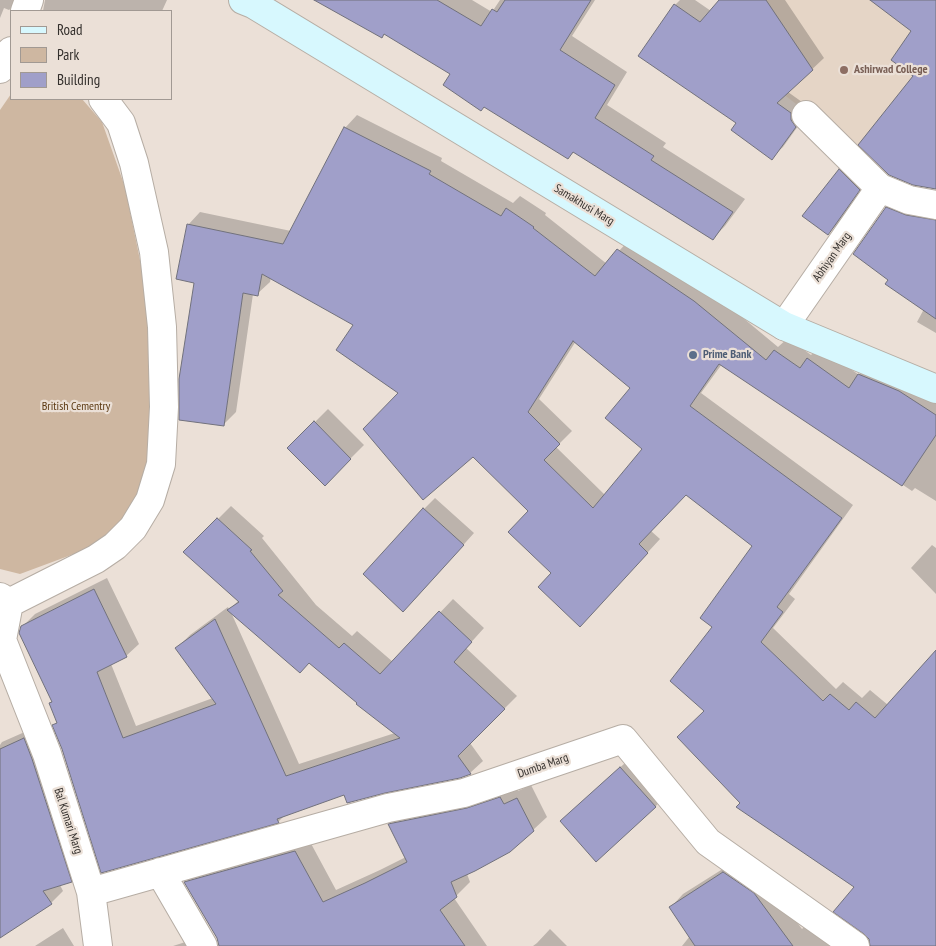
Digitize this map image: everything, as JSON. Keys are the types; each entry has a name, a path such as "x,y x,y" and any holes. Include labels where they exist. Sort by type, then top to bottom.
{"main road":[{"name":"Samakhusi Marg","path":"250,1 784,326 936,389"}],"street":[{"path":"0,69 10,53"},
{"path":"4,600 96,558 115,546 133,528 150,500 161,464 164,407 162,326 154,252 134,163 121,123 104,100"},
{"path":"806,115 880,188 909,200 936,205"},
{"name":"Abhiyan Marg","path":"784,326 880,188"},
{"name":"Bal Kumari Marg","path":"4,600 2,640 47,754 91,892 98,946"},
{"name":"Dumba Marg","path":"160,872 388,808 464,793 623,739 708,842 855,946"},
{"path":"91,892 160,872 203,946"}],"shaded area":[{"name":"Ashirwad College","path":"737,0 936,0 936,103 885,173 711,38"}],"green space":[{"name":"British Cementry","path":"10,95 10,100 83,100 102,122 125,187 143,275 152,378 152,430 144,489 119,530 90,548 20,574 0,569 0,110"}],"building":[{"path":"314,0 437,0 481,26 492,9 497,12 505,0 591,0 560,50 615,85 595,118 654,156 651,160 733,212 713,240 573,152 568,159 484,107 481,111 443,85 450,74 384,34 382,38"},
{"path":"719,0 766,0 813,70 777,103 791,113 791,120 796,127 772,160 731,130 736,123 638,56 674,4 700,22"},
{"path":"870,0 936,0 936,189 913,185 889,175 858,145 913,76 891,60 911,31"},
{"path":"344,127 431,171 429,174 501,216 506,208 534,227 595,276 617,249 694,301 766,360 774,350 800,368 807,358 849,388 858,374 899,391 936,415 936,435 902,486 719,364 690,406 842,518 777,607 783,612 761,642 823,701 830,694 849,710 856,702 875,718 936,650 936,946 870,946 869,939 864,934 833,912 854,887 736,807 740,803 677,737 704,711 670,681 712,627 700,618 752,546 686,495 639,544 648,553 580,627 538,587 551,573 508,532 528,511 473,457 423,500 363,429 398,393 336,350 353,325 262,274 258,296 243,293 224,426 179,420 179,379 194,283 176,279 187,224 283,244","holes":["573,341 630,388 605,418 642,449 593,508 544,460 560,444 528,412"]},
{"path":"839,169 860,190 828,235 802,216"},
{"path":"886,207 906,215 936,220 936,319 885,284 888,280 853,254"},
{"path":"314,421 351,459 325,486 287,448"},
{"path":"423,508 464,545 403,612 363,574"},
{"path":"217,518 252,550 250,551 283,591 278,595 339,648 344,643 380,674 439,611 472,642 454,662 505,709 458,756 471,774 347,803 344,795 277,819 279,823 101,873 62,749 52,725 57,723 49,703 52,702 19,633 21,626 94,589 127,657 97,672 123,738 216,704 175,648 215,619 286,776 400,738 356,704 309,663 300,673 227,610 239,602 183,552"},
{"path":"24,738 72,882 43,891 52,904 0,938 0,749"},
{"path":"620,767 656,807 596,862 560,821"},
{"path":"500,797 504,804 517,798 534,831 510,852 451,882 457,897 440,910 465,946 219,946 217,938 184,882 295,851 323,902 407,862 388,824 467,808"},
{"path":"723,872 754,893 793,946 695,946 669,907"}],"place":[{"name":"Ashirwad College","path":"844,70"},
{"name":"Prime Bank","path":"693,355"}]}
